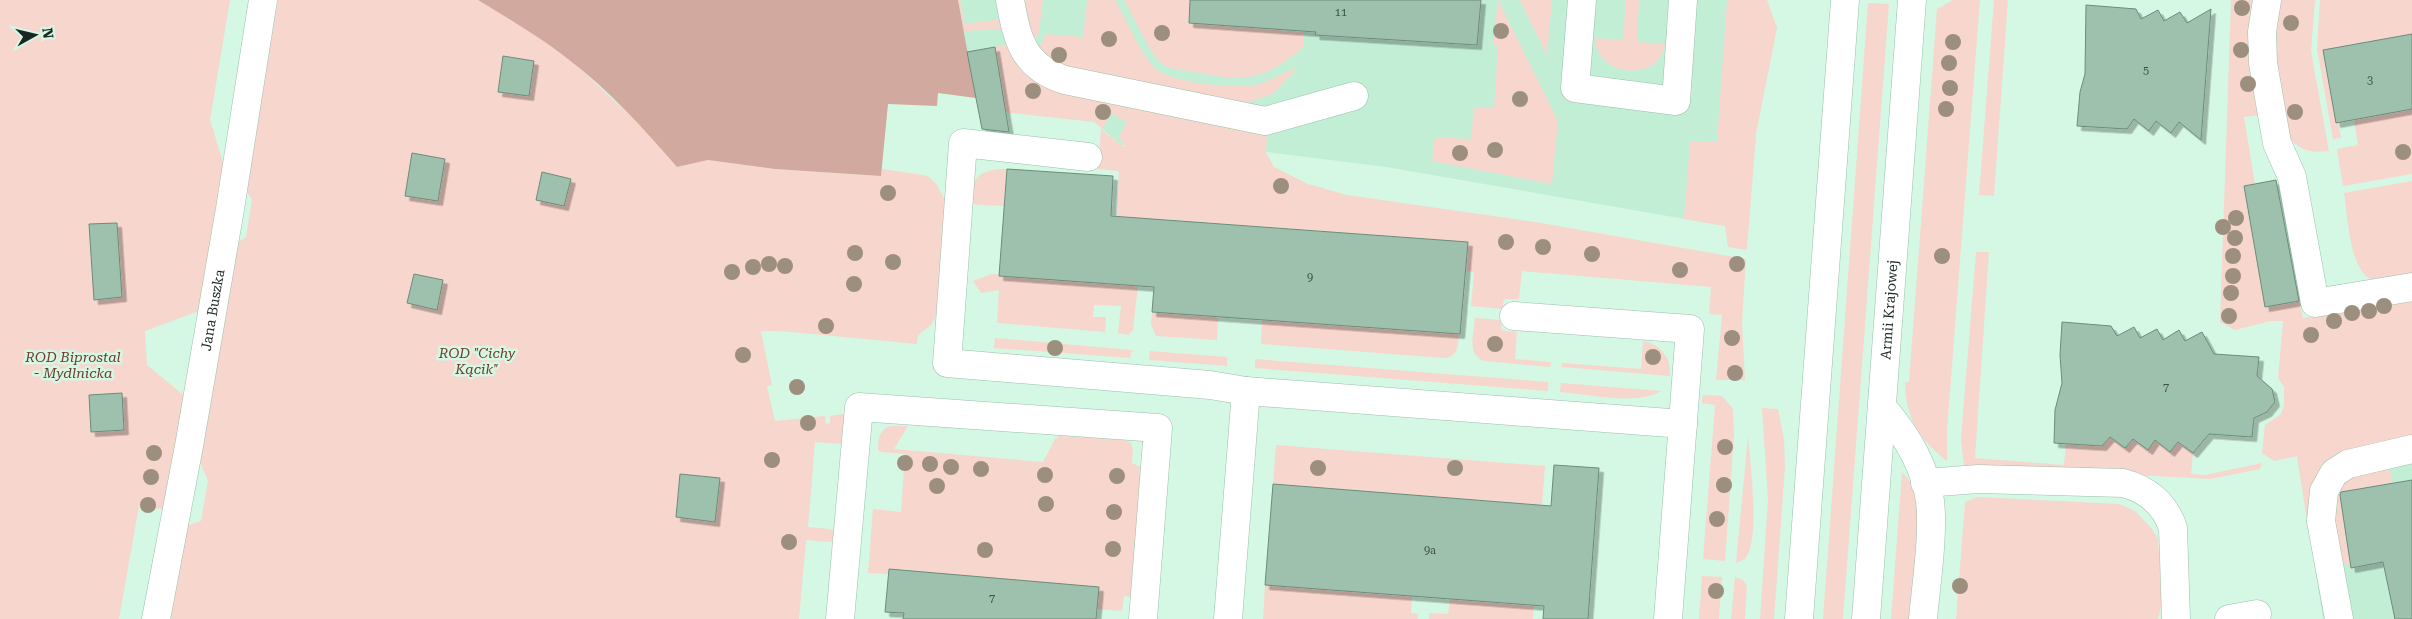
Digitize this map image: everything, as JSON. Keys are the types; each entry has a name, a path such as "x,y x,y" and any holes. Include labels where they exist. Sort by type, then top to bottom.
{"main road":[{"name":"Jana Buszka","path":"156,619 190,446 263,0"},
{"path":"1010,0 1018,37 1025,52 1044,70 1065,80 1265,121 1354,96"},
{"path":"1582,0 1575,88 1676,101 1683,0"},
{"path":"1799,619 1845,0"},
{"name":"Armii Krajowej","path":"1866,619 1912,0"},
{"path":"2267,0 2262,32 2263,63 2277,143 2292,177 2315,303 2412,287"},
{"path":"1088,157 963,143 946,363 1210,385 1246,391 1683,424"},
{"path":"1514,316 1690,328 1668,619"},
{"path":"1228,619 1246,391"},
{"path":"840,619 859,407 1158,428 1143,619"},
{"path":"1882,407 1902,429 1925,483 1931,518 1923,619"},
{"path":"2339,619 2321,521 2324,491 2334,473 2348,464 2412,449"},
{"path":"1925,483 1978,479 2123,483 2136,486 2157,501 2169,518 2173,528 2176,619"},
{"path":"2229,619 2257,614"}],"shaded area":[{"path":"478,0 958,0 976,98 938,93 937,106 888,104 881,176 775,169 708,160 677,167 626,110 583,71 535,36"},
{"path":"958,0 1742,0 1725,226 1386,167 1267,152 1121,145 1085,114 976,98"},
{"path":"2412,428 2412,619 2323,619 2297,456"}],"green space":[{"name":"ROD Biprostal - Mydlnicka","path":"0,0 230,0 210,120 225,169 199,311 145,331 147,365 187,398 168,510 139,506 119,619 0,619"},
{"name":"ROD \"Cichy Kącik\"","path":"278,0 478,0 534,33 571,60 642,127 677,167 708,160 775,169 881,176 882,169 923,175 929,177 937,185 947,204 938,311 932,324 918,335 917,344 781,331 761,331 772,385 767,386 775,421 825,416 826,424 830,423 830,416 843,414 846,416 843,444 815,442 808,527 830,529 835,532 835,539 830,542 806,540 799,619 170,619 186,526 201,521 208,481 200,462 237,243 246,237 252,200 245,188"},
{"path":"958,0 960,0 965,24 1001,19 1004,29 964,31"},
{"path":"1021,0 1043,0 1039,33 1032,43"},
{"path":"1087,0 1115,0 1149,61 1161,73 1173,77 1202,84 1245,86 1255,85 1298,67 1274,93 1247,103 1060,66 1038,51 1046,34 1083,37"},
{"path":"1124,0 1202,0 1201,24 1304,32 1304,47 1277,67 1253,76 1227,77 1172,68 1164,65 1156,58"},
{"path":"1498,0 1558,121 1552,184 1432,161 1435,137 1471,139 1474,107 1494,108 1498,46 1493,45"},
{"path":"1552,0 1547,55 1520,1"},
{"path":"1626,0 1639,0 1637,42 1665,44 1661,56 1652,65 1641,70 1629,71 1617,68 1606,62 1598,52 1595,38 1623,40"},
{"path":"1727,0 1767,0 1777,28 1756,134 1747,250 1728,247 1725,226 1684,219 1690,142 1717,141"},
{"path":"1953,0 1980,0 1947,431 1947,461 1929,445 1916,427 1908,407 1905,382 1909,382 1937,9"},
{"path":"1994,0 2008,0 1994,196 1979,195"},
{"path":"2231,0 2256,0 2260,115 2244,117 2255,184 2265,307 2299,301 2303,318 2412,298 2412,441 2341,457 2315,550 2312,551 2297,456 2274,461 2262,453 2265,425 2281,414 2284,405 2284,387 2278,378 2283,321 2270,321 2235,330 2220,322"},
{"path":"2277,0 2315,0 2311,51 2329,151 2317,152 2307,150 2297,145 2288,137 2272,57"},
{"path":"2320,0 2412,0 2412,34 2323,50 2336,123 2338,123 2341,138 2333,139 2317,49"},
{"path":"1868,3 1889,4 1843,619 1823,619"},
{"path":"1008,44 1011,52 1267,134 1266,152 1274,167 1308,184 1347,195 1535,222 1746,259 1742,323 1745,380 1716,380 1722,315 1709,314 1711,287 1522,271 1519,299 1504,299 1502,309 1471,306 1474,272 1465,271 1467,242 1159,219 1116,228 1119,171 1098,169 1101,129 1126,147 1119,137 1127,122 1111,113 1103,129 1094,122 992,111 1004,100 995,47"},
{"path":"2412,109 2412,174 2343,186 2337,149 2358,145 2354,120"},
{"path":"1007,169 1004,206 966,204 971,188 978,177 989,171"},
{"path":"2412,181 2412,276 2377,281 2368,277 2355,258 2344,193"},
{"path":"1976,252 1989,252 1975,458 2064,465 2066,444 2080,445 2088,435 2102,447 2110,437 2125,448 2133,439 2148,450 2155,440 2178,442 2193,453 2191,474 2205,475 2262,463 2260,469 2210,479 1964,466 1961,439"},
{"path":"992,274 1138,286 1133,330 1128,335 1118,333 1121,306 1094,305 1093,317 1106,317 1105,332 997,323 999,290 981,293 973,281"},
{"path":"1152,312 1218,317 1217,340 1156,336 1151,324"},
{"path":"1475,318 1501,320 1501,330 1517,332 1515,359 1551,362 1550,367 1484,361 1478,358 1472,342"},
{"path":"1262,320 1459,334 1455,353 1444,358 1261,344"},
{"path":"995,338 1132,350 1130,358 994,348"},
{"path":"1643,341 1655,345 1664,353 1669,363 1670,376 1562,367 1562,363 1641,369"},
{"path":"1150,351 1227,357 1227,366 1149,360"},
{"path":"1255,359 1548,382 1548,391 1255,368"},
{"path":"1561,383 1661,391 1639,398 1612,398 1560,392"},
{"path":"1703,395 1722,396 1733,409 1734,435 1725,561 1703,559 1715,405 1702,403"},
{"path":"1762,408 1778,409 1784,440 1785,467 1774,619 1760,619 1768,499"},
{"path":"889,426 908,426 894,449 1043,462 1055,439 1061,436 1124,440 1131,443 1133,450 1132,463 1142,468 1132,597 1124,596 1122,611 1097,609 1099,587 868,573 873,509 901,512 905,454 881,452 878,450 880,436 883,430"},
{"path":"1748,436 1754,518 1750,549 1745,559 1736,563"},
{"path":"1276,445 1545,466 1542,505 1273,484"},
{"path":"2389,463 2392,483 2339,492 2351,568 2341,560 2329,518 2335,489 2343,480"},
{"path":"1902,472 1914,486 1920,510 1912,619 1891,619"},
{"path":"1978,497 2119,504 2135,511 2152,529 2158,539 2162,603 2158,619 1956,619 1965,502"},
{"path":"1702,576 1722,577 1719,619 1699,619"},
{"path":"1735,577 1743,580 1747,586 1745,619 1731,619"},
{"path":"1265,585 1412,596 1411,613 1418,614 1418,619 1263,619"},
{"path":"1450,599 1534,606 1533,619 1429,619 1429,613 1448,614"}],"building":[{"path":"1190,0 1481,0 1477,45 1315,35 1316,32 1189,23"},
{"path":"2086,5 2136,9 2141,19 2158,10 2164,21 2180,12 2187,23 2211,9 2201,140 2179,122 2171,133 2156,121 2149,131 2134,119 2127,129 2077,126 2080,92 2085,74"},
{"path":"2412,34 2412,109 2336,123 2323,50"},
{"path":"995,47 1009,132 982,129 967,52"},
{"path":"503,56 534,61 529,96 498,92"},
{"path":"412,153 445,159 438,201 405,196"},
{"path":"1007,169 1113,176 1111,216 1468,242 1460,334 1152,312 1154,287 999,276"},
{"path":"542,172 571,179 564,206 536,200"},
{"path":"2276,180 2299,301 2265,307 2244,186"},
{"path":"117,223 122,297 94,300 89,224"},
{"path":"414,274 443,280 437,310 407,303"},
{"path":"2062,322 2111,326 2117,336 2134,327 2140,338 2157,329 2163,340 2179,330 2185,341 2202,332 2214,354 2259,357 2257,376 2272,389 2275,402 2267,412 2254,418 2252,437 2209,434 2193,453 2178,442 2170,452 2155,440 2148,450 2133,439 2125,448 2110,437 2102,446 2054,443 2055,410 2062,383 2060,355"},
{"path":"122,393 124,430 91,432 89,395"},
{"path":"1554,465 1599,468 1588,619 1543,619 1544,606 1265,585 1273,484 1551,506"},
{"path":"680,474 720,478 715,522 676,517"},
{"path":"2412,480 2412,619 2395,619 2383,562 2351,568 2340,495 2341,492"},
{"path":"889,569 1099,587 1096,619 903,619 904,613 885,612"}]}
